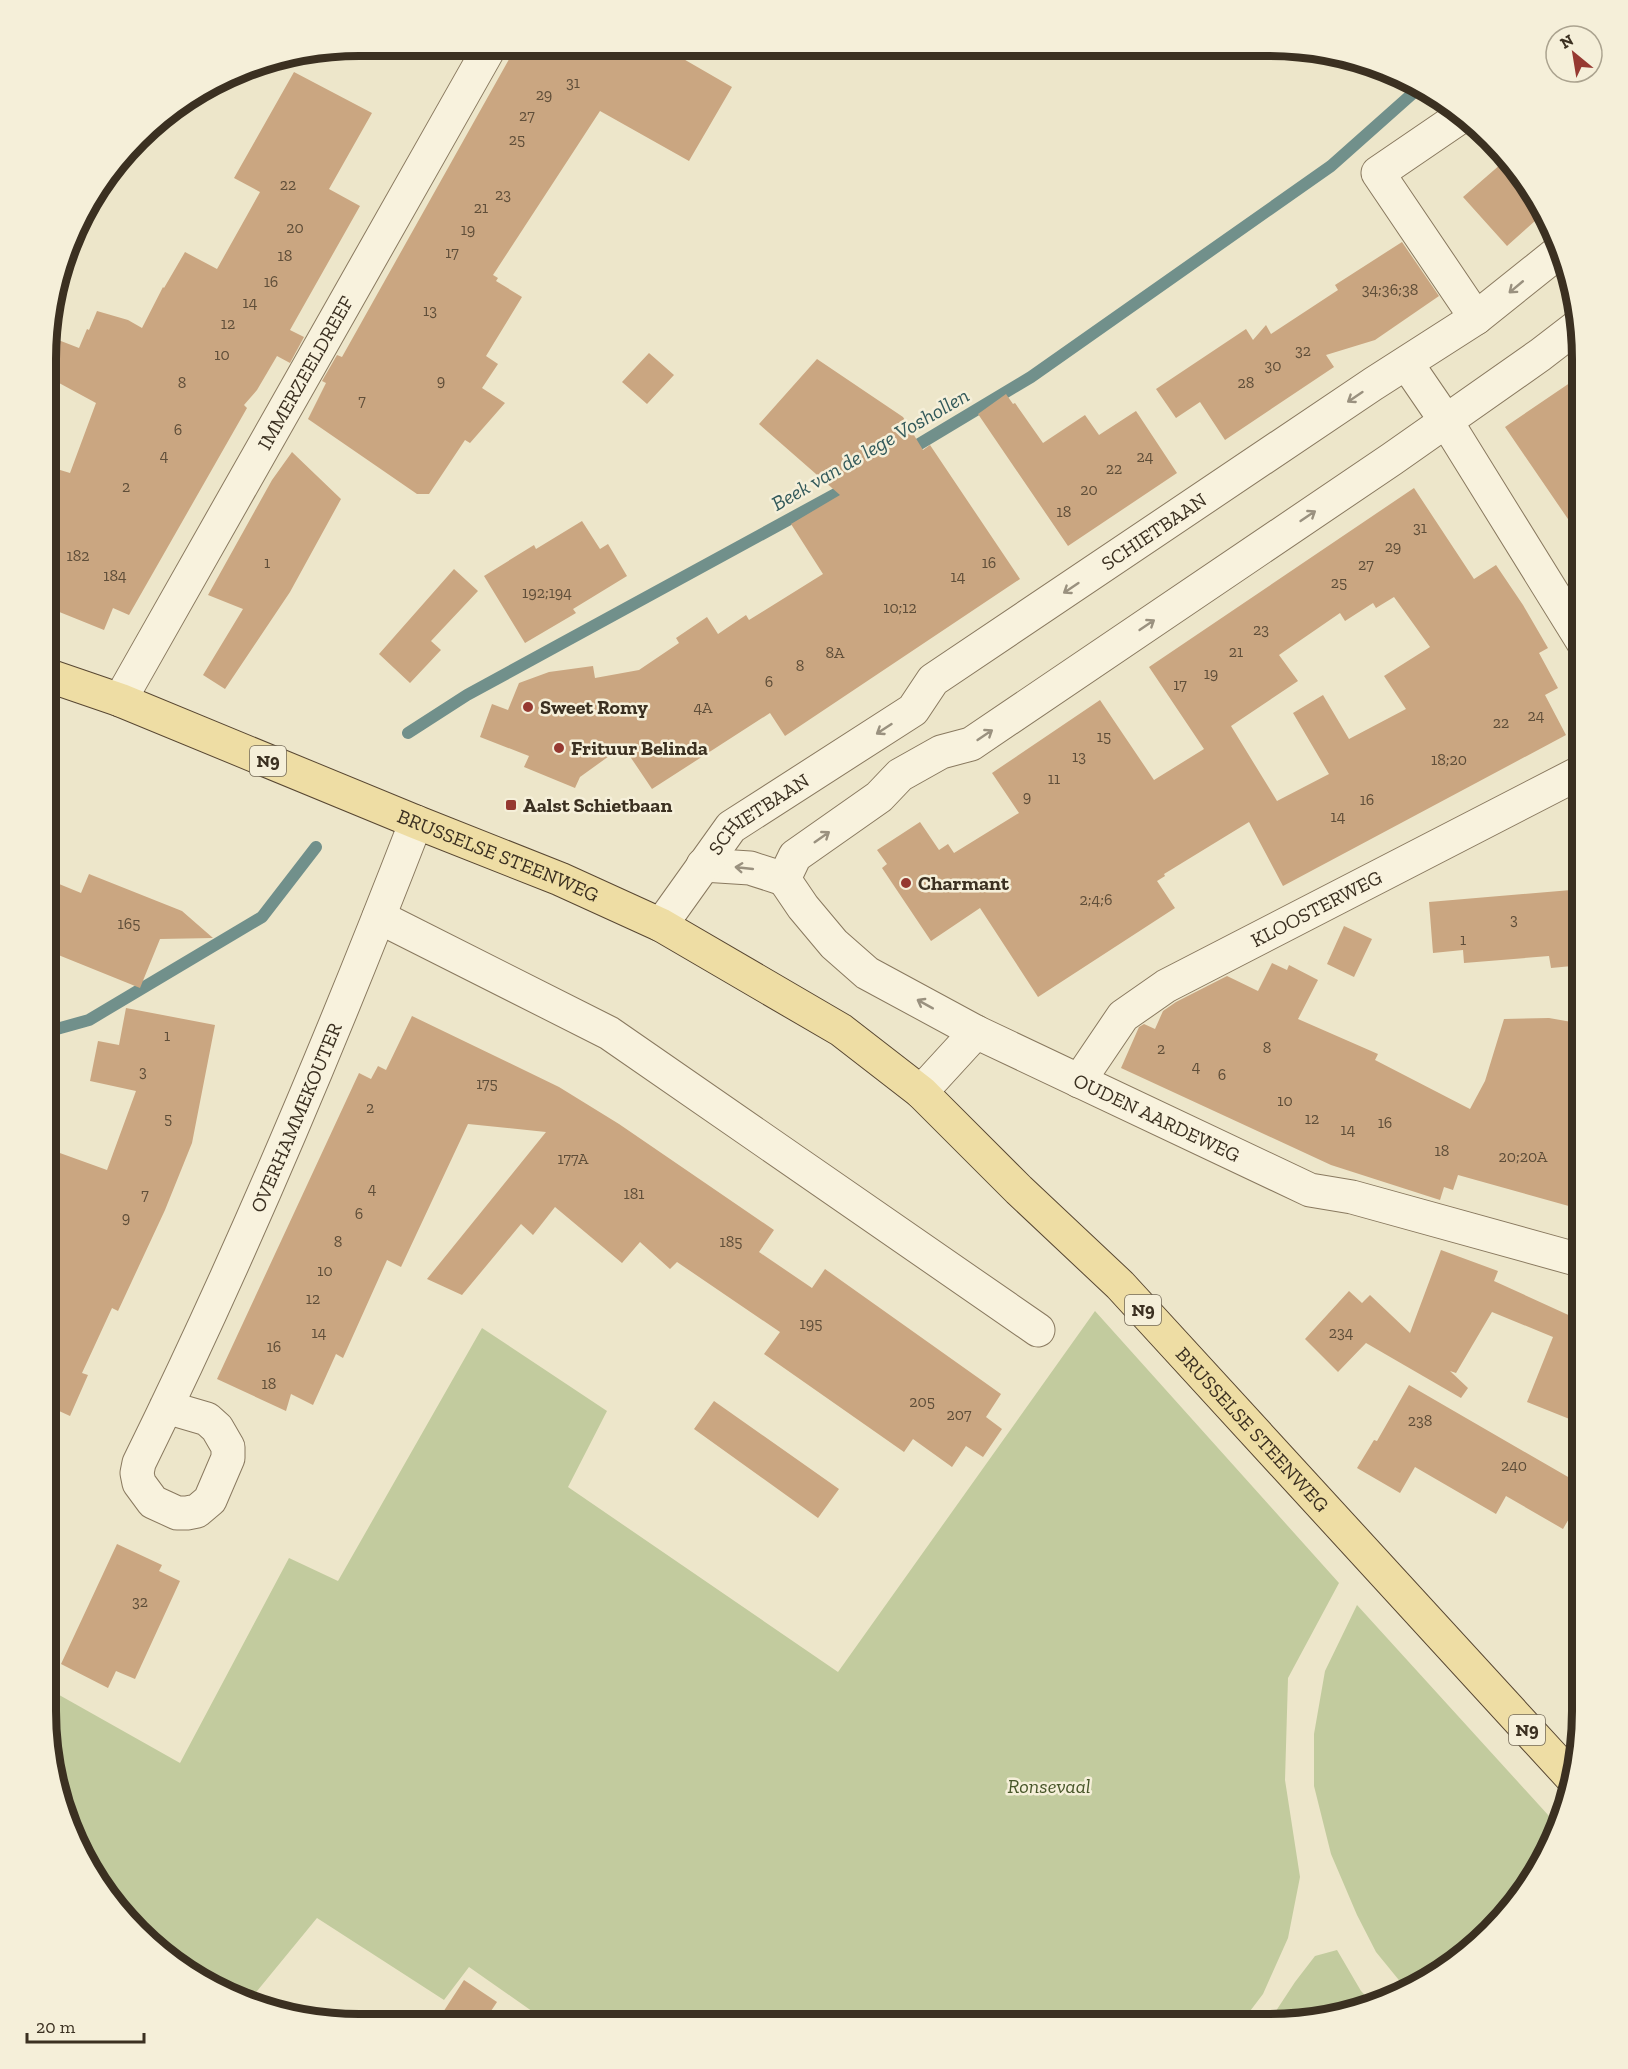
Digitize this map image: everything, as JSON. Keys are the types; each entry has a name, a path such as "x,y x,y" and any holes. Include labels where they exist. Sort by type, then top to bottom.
{"main road":[{"name":"BRUSSELSE STEENWEG","path":"55,678 120,699 416,822 561,879 660,925 841,1030 921,1092 1019,1190 1120,1285 1566,1772"}],"street":[{"name":"IMMERZEELDREEF","path":"120,699 485,56"},
{"path":"1456,120 1378,173 1476,318"},
{"name":"SCHIETBAAN","path":"660,925 731,826 913,710 933,681 1373,384 1476,318 1554,256"},
{"path":"703,865 750,868 784,879 795,856 879,797 900,775 941,752 971,744 1446,421 1571,332"},
{"path":"1407,364 1446,421 1572,624"},
{"path":"913,710 941,752"},
{"name":"KLOOSTERWEG","path":"1079,1082 1124,1016 1166,986 1572,777"},
{"name":"OVERHAMMEKOUTER","path":"166,1407 270,1179 416,822"},
{"name":"OUDEN AARDEWEG","path":"784,879 803,908 834,944 867,973 976,1032 1079,1082 1310,1190 1352,1197 1572,1258"},
{"path":"379,917 609,1033 1038,1330"},
{"path":"921,1092 976,1032"}],"green space":[{"name":"Ronsevaal","path":"1095,1311 1339,1583 1288,1678 1285,1780 1300,1877 1288,1938 1263,1994 1248,2014 536,2014 469,1967 444,2000 317,1918 254,1994 207,1973 174,1951 144,1925 118,1895 96,1862 72,1808 61,1769 56,1730 55,1693 180,1763 289,1558 338,1581 482,1328 607,1411 568,1487 838,1672"},
{"path":"1357,1605 1552,1819 1532,1862 1510,1895 1484,1925 1454,1951 1421,1973 1401,1983 1376,1952 1357,1915 1331,1854 1314,1786 1314,1734 1325,1671"},
{"path":"1337,1950 1367,1997 1328,2008 1274,2014 1295,1982 1315,1956"}],"building":[{"path":"511,56 678,56 732,87 689,161 600,111 493,275 498,278 496,281 522,297 486,356 498,364 482,388 505,403 470,443 465,440 429,494 417,494 308,419 326,383 322,381 337,355 342,357"},
{"path":"294,72 372,113 329,189 360,206 290,330 304,337 290,363 277,356 257,390 244,405 247,408 129,615 113,608 104,630 55,610 55,468 70,473 96,403 55,381 56,339 79,348 97,311 128,320 142,328 163,287 185,252 217,269 260,192 234,178"},
{"path":"1501,164 1521,190 1538,218 1507,246 1463,197"},
{"path":"1402,242 1439,296 1375,340 1326,355 1334,367 1225,440 1200,402 1176,418 1156,389 1246,329 1253,340 1266,325 1271,334 1338,290 1335,285"},
{"path":"649,353 674,375 647,404 622,382"},
{"path":"817,359 903,417 923,450 930,445 1020,579 785,736 770,713 652,789 623,746 580,777 575,788 524,767 529,756 480,737 492,704 508,710 519,683 549,672 593,666 595,678 639,670 679,643 676,638 707,617 718,634 746,615 749,620 823,574 791,524 840,495 759,424"},
{"path":"1572,381 1572,525 1505,427"},
{"path":"1006,394 1043,443 1085,415 1099,435 1136,411 1177,473 1068,546 978,414"},
{"path":"292,452 341,499 290,592 225,689 203,675 243,609 208,595 272,480"},
{"path":"1414,488 1474,579 1496,565 1523,605 1548,648 1539,653 1558,688 1545,695 1566,735 1283,886 1249,822 1164,874 1165,876 1157,881 1175,908 1038,997 980,908 931,941 882,868 887,864 877,850 920,822 939,850 948,844 954,853 1019,813 992,773 1100,700 1154,780 1204,749 1149,667","holes":["1394,597 1430,647 1384,676 1406,709 1349,739 1323,695 1293,713 1329,774 1277,801 1231,726 1298,681 1279,655 1340,613 1345,621 1373,603 1376,608"]},
{"path":"582,521 600,549 608,544 627,576 573,609 576,613 525,643 484,576 534,545 536,549"},
{"path":"454,569 478,591 431,641 441,650 410,683 379,654"},
{"path":"89,874 182,911 213,938 160,939 140,988 55,954 55,882 81,893"},
{"path":"1572,890 1572,966 1551,968 1549,956 1464,963 1463,950 1433,953 1429,902"},
{"path":"1344,926 1372,939 1354,977 1327,964"},
{"path":"1272,963 1287,970 1289,965 1318,980 1298,1019 1378,1054 1375,1060 1470,1109 1485,1081 1504,1019 1549,1018 1572,1022 1572,1207 1458,1175 1453,1190 1444,1187 1440,1200 1331,1165 1121,1068 1139,1027 1144,1024 1155,1029 1163,1011 1176,1002 1227,976 1258,991"},
{"path":"126,1008 215,1025 192,1143 165,1210 118,1311 112,1308 82,1373 88,1375 70,1416 55,1409 55,1151 107,1170 136,1091 90,1081 98,1041 119,1045"},
{"path":"412,1016 559,1087 619,1124 774,1230 759,1252 812,1288 825,1269 1001,1394 986,1417 1002,1429 983,1457 966,1446 952,1467 913,1439 904,1452 764,1354 780,1332 677,1262 670,1269 640,1242 622,1263 555,1207 533,1235 521,1224 462,1295 427,1279 546,1132 468,1124 401,1267 387,1260 343,1358 336,1354 313,1405 291,1394 286,1411 217,1379 359,1073 371,1079 378,1066 386,1070"},
{"path":"1441,1250 1498,1271 1494,1281 1572,1317 1570,1330 1572,1331 1572,1420 1527,1402 1553,1337 1492,1312 1456,1373 1450,1371 1468,1388 1461,1398 1366,1343 1338,1372 1305,1339 1349,1291 1362,1303 1370,1295 1410,1333"},
{"path":"1409,1385 1572,1479 1572,1513 1563,1529 1506,1496 1496,1514 1415,1467 1400,1493 1357,1468 1374,1440 1377,1441"},
{"path":"714,1401 839,1489 818,1518 694,1429"},
{"path":"117,1544 162,1565 159,1571 180,1581 135,1679 116,1671 108,1688 61,1664"},
{"path":"464,1980 497,2002 489,2014 442,2014"}],"waterway":[{"name":"Beek van de lege Voshollen","path":"906,452 1031,377 1331,166 1414,92"},
{"name":"Beek van de lege Voshollen","path":"408,733 467,695 852,485"},
{"name":"Beek van de lege Voshollen","path":"55,1029 89,1020 262,917 316,847"}],"place":[{"name":"Sweet Romy","path":"528,707"},
{"name":"Frituur Belinda","path":"559,748"},
{"name":"Aalst Schietbaan","path":"511,805"},
{"name":"Charmant","path":"906,883"}]}
